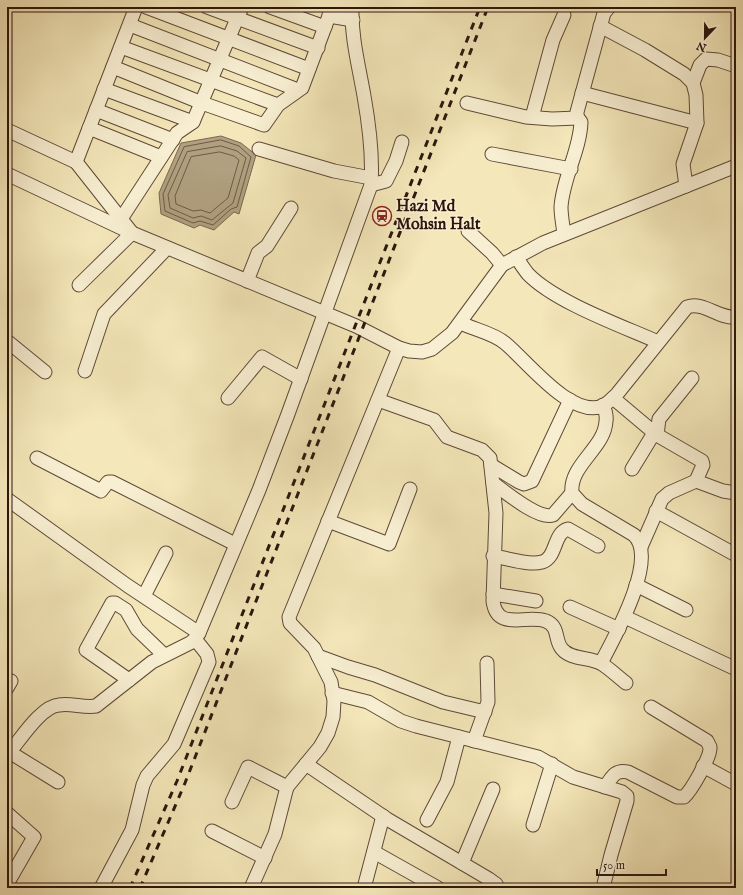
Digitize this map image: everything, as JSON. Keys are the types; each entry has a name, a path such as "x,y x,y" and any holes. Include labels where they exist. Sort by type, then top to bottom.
{"street":[{"path":"76,162 136,7"},
{"path":"146,7 309,69"},
{"path":"207,7 240,13 318,48"},
{"path":"270,7 353,20"},
{"path":"58,782 11,753 9,748 43,713 53,706 59,704 96,706 152,662 197,636 261,483 301,379 371,181 367,119 356,54 352,7"},
{"path":"564,234 561,208 565,184 571,169 581,124 577,115 604,8"},
{"path":"121,219 178,132 193,122 240,13"},
{"path":"532,117 553,40 564,15"},
{"path":"113,67 202,103 264,125 278,105 303,85 318,48 328,17"},
{"path":"130,25 298,90"},
{"path":"600,26 645,50 684,74 693,82 696,95 697,123 683,164 686,186"},
{"path":"121,47 278,105"},
{"path":"693,82 700,65 706,59 718,60 736,66"},
{"path":"104,89 193,122"},
{"path":"582,93 697,123"},
{"path":"467,103 532,117 578,118"},
{"path":"96,110 173,140"},
{"path":"89,128 161,157"},
{"path":"7,130 76,162 132,233"},
{"path":"259,149 371,181 386,181 396,161 402,142"},
{"path":"492,154 571,169"},
{"path":"7,174 132,233 356,326 399,348 422,352 432,349 452,334 502,265 564,234 736,166"},
{"path":"247,281 258,253 267,246 291,208"},
{"path":"468,231 492,253 502,265"},
{"path":"80,285 132,233"},
{"path":"85,371 104,314 117,298 167,248"},
{"path":"516,257 527,273 550,291 572,303 658,342"},
{"path":"461,323 502,341 533,371 570,400 581,406 597,407 608,402 683,311 691,305 722,316 736,317"},
{"path":"7,342 45,372"},
{"path":"251,888 265,858 279,821 287,787 296,774 306,764 328,733 333,717 331,682 314,648 289,621 399,348"},
{"path":"228,398 262,357 301,379"},
{"path":"632,469 656,434 659,419 692,378"},
{"path":"378,400 434,420 447,437 482,450 488,454 491,465 496,512 493,556 493,607 498,616 509,620 546,621 556,631 561,648 567,653 601,663 626,683"},
{"path":"491,465 524,484 532,481 570,400"},
{"path":"601,663 622,623 636,585 641,547 656,511 665,496 696,481 704,465 702,462 608,402"},
{"path":"493,483 519,502 545,516 553,516 572,493 573,479 605,428 608,402"},
{"path":"37,458 101,491 108,482 112,482 235,544"},
{"path":"696,481 723,491 736,493"},
{"path":"328,521 389,544 410,489"},
{"path":"572,493 582,504 634,535 638,539 641,547"},
{"path":"7,499 144,596 197,636 207,654 209,662 174,744 142,784 132,830 101,888"},
{"path":"656,511 736,555"},
{"path":"493,556 533,563 542,562 549,558 561,533 568,529 582,535 598,546"},
{"path":"144,596 166,553"},
{"path":"636,585 686,610"},
{"path":"493,594 536,601"},
{"path":"129,680 86,650 112,603 115,603 126,610 137,629 164,655"},
{"path":"570,607 622,623 736,669"},
{"path":"318,656 375,675 444,702 485,712"},
{"path":"474,741 488,702 487,663"},
{"path":"332,693 368,702 401,721 521,752 552,764 573,777 622,792 627,796 628,801 611,855 603,888"},
{"path":"605,787 614,773 620,770 628,772 677,797 684,797 690,792 709,754 710,747 707,741 651,707"},
{"path":"427,820 447,782 459,737"},
{"path":"306,764 383,816 496,884 498,888"},
{"path":"533,824 552,764"},
{"path":"703,766 736,784"},
{"path":"232,802 248,767 287,787"},
{"path":"462,863 493,789"},
{"path":"7,813 34,837 7,884"},
{"path":"364,888 383,816"},
{"path":"212,831 265,858"},
{"path":"374,852 438,888"}],"water":[{"path":"221,136 241,143 256,155 239,214 234,212 214,230 200,225 194,228 161,214 159,193 181,143"}],"railway":[{"path":"130,888 177,781 480,7"},
{"path":"140,888 185,783 488,7"}],"place":[{"name":"Hazi Md Mohsin Halt","path":"382,216"}]}
